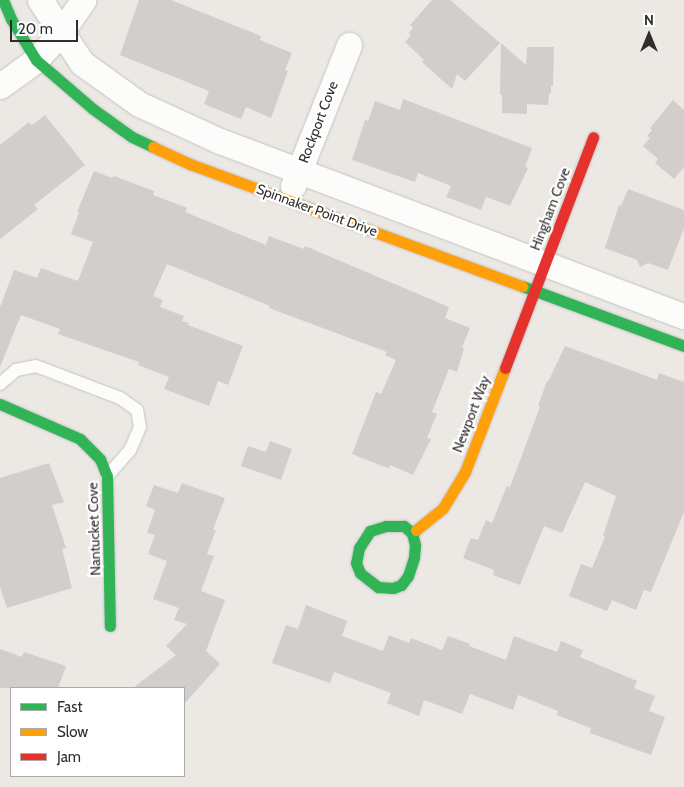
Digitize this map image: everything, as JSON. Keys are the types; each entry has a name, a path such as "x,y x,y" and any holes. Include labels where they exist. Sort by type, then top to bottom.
{"street":[{"name":"Spinnaker Point Drive","path":"3,0 11,19 36,60 93,109 132,137 190,164 684,346"},
{"path":"40,0 82,63 139,104 220,141 684,316"},
{"path":"0,86 36,60 61,32 83,0"},
{"name":"Rockport Cove","path":"288,200 349,45"},
{"name":"Hingham Cove","path":"534,290 593,137"},
{"name":"Newport Way","path":"412,533 443,508 465,472 534,290"},
{"name":"Nantucket Cove","path":"0,404 80,439 100,459 107,476 110,626"},
{"path":"386,526 404,526 412,533 415,545 414,557 408,576 401,585 393,588 378,587 360,574 356,563 359,548 370,531 386,526"}],"lane":[{"path":"0,384 16,370 36,366 120,398 137,410 140,427 130,450 107,476"}],"building":[{"path":"139,0 171,0 261,36 260,40 292,53 285,70 288,71 271,118 246,107 241,119 204,104 209,91 120,55"},
{"path":"432,0 450,0 500,43 465,81 457,74 452,89 422,62 424,60 405,42 411,35 409,33 413,28 410,25"},
{"path":"501,43 526,65 527,47 554,47 553,86 551,86 548,105 527,104 527,114 502,113 502,95 500,95"},
{"path":"403,99 532,148 525,167 528,168 510,206 486,197 481,210 446,197 451,186 418,173 415,182 352,160 365,120 368,121 375,101 400,110"},
{"path":"673,100 684,110 684,167 674,179 655,163 658,159 643,146 650,138 647,136 652,130 650,128"},
{"path":"45,115 85,165 34,205 38,209 0,239 0,145 29,122 32,125"},
{"path":"94,171 112,178 114,176 154,191 153,195 187,208 185,212 266,245 269,236 304,249 305,246 449,307 445,318 470,328 462,347 464,348 457,372 449,369 432,412 437,414 427,438 431,439 413,475 390,465 389,468 382,466 352,454 376,392 381,394 396,360 385,355 387,352 269,308 270,306 167,264 153,296 163,300 160,307 184,316 182,321 189,323 188,325 243,346 228,385 218,381 209,406 164,389 169,377 138,365 139,362 58,334 60,329 21,315 0,367 0,307 14,270 37,278 41,268 78,281 93,242 71,234 79,213 77,212"},
{"path":"628,189 684,210 684,228 668,270 648,263 640,267 637,260 605,248 619,205 621,206"},
{"path":"565,346 657,380 659,373 684,382 684,512 651,592 644,590 636,610 612,600 607,611 569,596 581,564 592,568 605,537 603,536 616,496 585,482 562,533 544,526 520,585 493,575 494,570 463,558 471,538 478,540 486,520 492,523 507,486 510,487 540,407 538,406 547,381"},
{"path":"270,441 292,449 281,480 241,466 248,446 266,452"},
{"path":"49,463 64,502 52,505 66,548 62,549 72,588 7,608 0,587 0,478"},
{"path":"182,483 225,498 213,530 216,530 207,554 214,556 201,591 225,600 206,651 220,664 185,703 185,687 134,687 176,655 166,646 187,624 174,620 179,608 153,599 167,561 148,554 155,535 147,533 155,510 146,506 154,485 178,493"},
{"path":"306,605 347,621 342,636 383,651 389,635 409,643 411,638 442,650 448,636 506,660 514,636 557,652 561,641 583,650 580,657 637,681 634,688 655,696 649,711 665,717 651,755 590,733 591,728 557,715 558,711 518,695 513,710 470,694 462,714 424,700 419,716 387,703 391,693 334,672 330,683 272,663 286,625 298,629"},
{"path":"0,649 22,657 24,652 66,666 58,687 0,688"}],"traffic: fast":[{"path":"3,0 11,19 36,60 93,109 132,137 153,147"},
{"path":"522,286 684,346"},
{"path":"0,404 80,439 100,459 107,476 110,626"},
{"path":"412,533 404,526 386,526 370,531 359,548 356,563 360,573 378,587 393,588 401,585 408,576 414,557 415,545 412,533 416,530"}],"traffic: slow":[{"path":"153,147 190,164 522,286"},
{"path":"416,530 443,508 465,472 505,368"}],"traffic: jam":[{"path":"505,368 593,137"}]}
